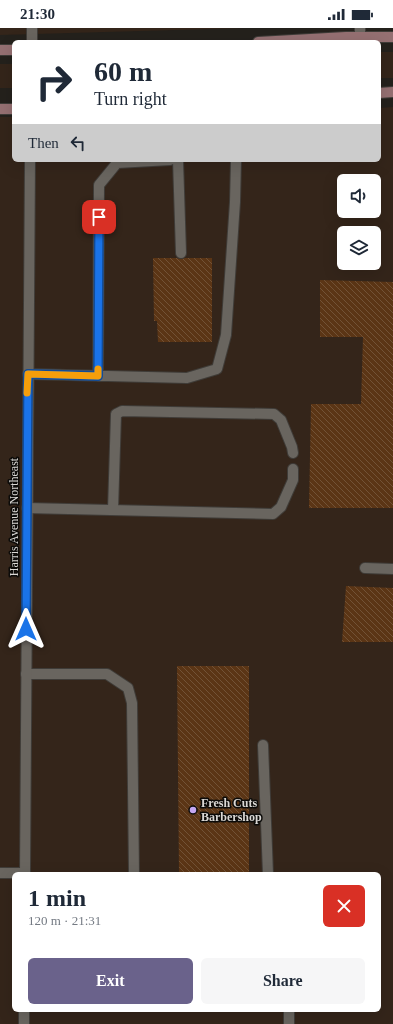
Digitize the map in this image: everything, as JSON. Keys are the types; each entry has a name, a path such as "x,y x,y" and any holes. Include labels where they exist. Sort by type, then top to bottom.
{"street":[{"path":"32,28 32,40"},
{"path":"281,40 360,33 393,37"},
{"path":"0,50 12,50"},
{"path":"381,93 393,92"},
{"path":"0,109 12,108"},
{"name":"Harris Avenue Northeast","path":"25,872 30,162"},
{"path":"98,376 99,185 117,163 135,162"},
{"path":"178,162 181,253"},
{"path":"28,374 187,378 216,369 226,335 235,202 236,162"},
{"path":"114,510 116,414 122,411 274,414 282,420 292,447 292,453"},
{"path":"27,508 274,514 281,507 294,480 293,468"},
{"path":"365,568 393,569"},
{"path":"26,674 107,674 128,688 132,703 134,872"},
{"path":"263,745 268,872"},
{"path":"0,873 12,873"},
{"path":"24,1012 24,1024"},
{"path":"289,1012 289,1024"}],"shaded area":[{"path":"0,28 245,28 0,35"},
{"path":"381,52 393,52 393,78 381,78"},
{"path":"0,64 12,64 12,88 0,88"},
{"path":"393,107 393,1024 0,1024 0,117 12,117 12,162 381,162 381,108"}],"building":[{"path":"153,258 212,258 212,342 158,342 157,321 154,321"},
{"path":"320,280 393,282 393,508 309,508 311,404 361,404 363,337 320,337"},
{"path":"346,586 393,588 393,642 342,642"},
{"path":"177,666 249,666 249,872 179,872"}],"slow traffic":[{"path":"27,393 28,374 98,376 98,369"}],"place":[{"name":"Fresh Cuts Barbershop","path":"193,810"}],"route":[{"path":"26,629 28,374 98,376 99,217"}]}
